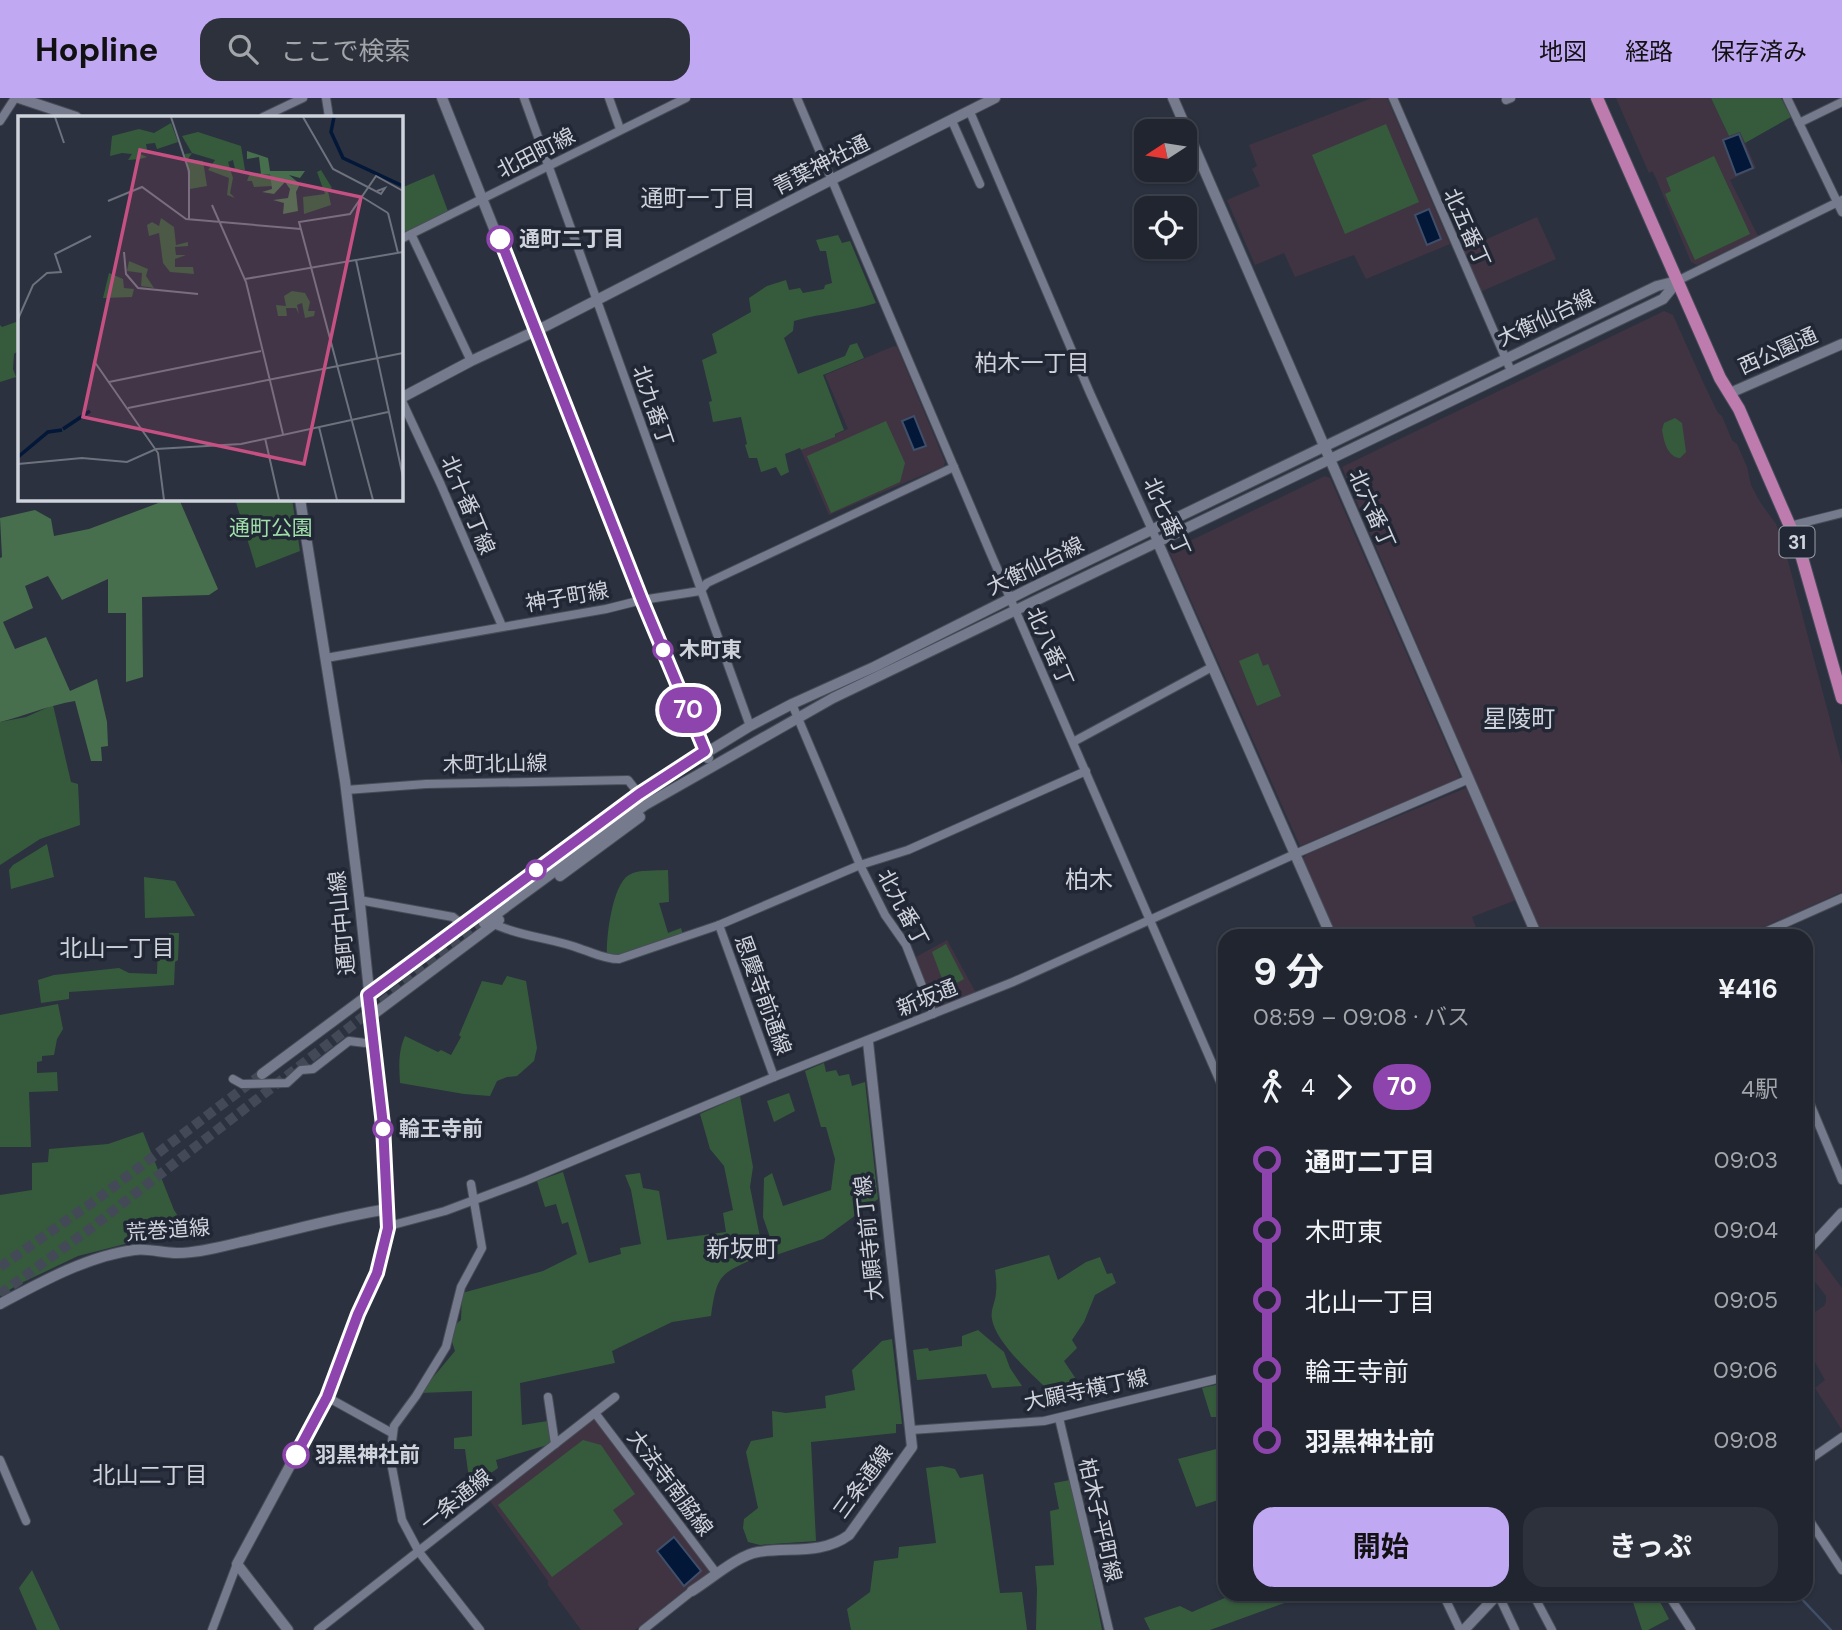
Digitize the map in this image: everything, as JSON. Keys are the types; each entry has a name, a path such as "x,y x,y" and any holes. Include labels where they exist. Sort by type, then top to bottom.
{"main road":[{"name":"31","path":"1597,98 1720,378 1730,393 1806,565 1842,698"}],"street":[{"path":"0,121 17,98 36,100 74,116"},
{"path":"265,116 303,98"},
{"path":"326,98 329,116"},
{"path":"442,98 711,766"},
{"name":"北九番丁","path":"524,98 750,726"},
{"path":"609,98 620,129"},
{"name":"北田町線","path":"402,238 686,98"},
{"name":"北八番丁","path":"797,98 1010,599 1218,1077"},
{"name":"青葉神社通","path":"402,397 995,98"},
{"name":"北六番丁","path":"1173,98 1534,929"},
{"name":"北五番丁","path":"1393,98 1511,372"},
{"path":"1787,98 1840,201 1842,212"},
{"path":"1799,123 1842,102"},
{"name":"北七番丁","path":"970,112 1093,398 1328,929"},
{"path":"951,121 980,184"},
{"path":"1677,281 1840,201"},
{"path":"411,234 471,361"},
{"name":"大衡仙台線","path":"262,1074 639,794 705,751 792,704 830,688 1504,358 1657,286 1677,281"},
{"name":"大衡仙台線","path":"371,1016 489,923 711,766 833,698 1663,299 1677,281"},
{"name":"西公園通","path":"1730,393 1842,344"},
{"name":"北十番丁線","path":"402,400 502,625"},
{"name":"神子町線","path":"326,658 700,591 707,583 772,551 954,467"},
{"name":"通町中山線","path":"237,1564 327,1397 358,1314 377,1273 389,1226 383,1125 346,790 300,500"},
{"path":"1790,526 1842,513"},
{"path":"1073,742 1212,667"},
{"name":"北九番丁","path":"792,704 860,865 885,915 906,945 933,1014"},
{"path":"489,923 510,931 583,949 608,959 619,959 719,925 860,865 908,850 1086,771"},
{"name":"新坂通","path":"389,1226 421,1218 525,1181 774,1077 868,1042 1035,973 1295,854 1469,779"},
{"name":"木町北山線","path":"346,790 426,783 628,780 639,794"},
{"path":"1772,929 1842,898"},
{"path":"359,900 453,917 463,925"},
{"name":"恩慶寺前通線","path":"719,925 774,1077"},
{"path":"233,1079 242,1084 287,1083 301,1070 313,1069 349,1041 374,1044"},
{"name":"大願寺前丁線","path":"868,1042 911,1430"},
{"path":"1813,1111 1842,1180"},
{"path":"471,1184 482,1248 461,1287 446,1347 394,1426 390,1457 402,1520 419,1552 480,1630"},
{"name":"荒巻道線","path":"0,1304 68,1271 125,1252 149,1248 179,1253 240,1242 343,1216 388,1209"},
{"path":"1813,1244 1842,1213"},
{"name":"大願寺横丁線","path":"911,1430 1044,1421 1218,1379"},
{"path":"327,1397 392,1433"},
{"path":"548,1397 555,1444"},
{"name":"一条通線","path":"318,1630 615,1397"},
{"name":"大法寺南脇線","path":"595,1413 717,1574"},
{"name":"柏木子平町線","path":"1059,1418 1109,1630"},
{"name":"三条通線","path":"643,1630 692,1591 757,1552 827,1547 849,1535 912,1447 911,1430"},
{"path":"1813,1457 1842,1437"},
{"path":"0,1460 26,1521"},
{"path":"1813,1526 1842,1570"},
{"path":"212,1630 237,1564"},
{"path":"237,1564 288,1630"},
{"path":"1446,1601 1458,1629 1490,1601"},
{"path":"1501,1601 1515,1630"},
{"path":"1537,1601 1552,1630"},
{"path":"1672,1601 1691,1630"}],"shaded area":[{"path":"1372,98 1387,98 1450,244 1366,279 1354,255 1295,277 1284,253 1255,265 1227,200 1260,186 1252,169 1257,166 1249,145"},
{"path":"1616,98 1711,98 1729,136 1740,131 1756,168 1730,180 1758,236 1697,265 1691,262 1655,176 1652,171 1649,173"},
{"path":"1537,217 1556,259 1480,292 1462,250"},
{"path":"1664,311 1673,315 1718,413 1722,416 1732,440 1737,444 1751,485 1776,524 1788,561 1842,765 1842,892 1759,929 1538,929 1342,467"},
{"path":"897,347 945,462 944,466 829,515 801,450 848,429 825,375"},
{"path":"1325,476 1330,478 1460,776 1457,780 1300,846 1169,551"},
{"path":"1466,788 1516,900 1472,917 1476,929 1333,929 1303,858"},
{"path":"947,940 976,993 935,1010 914,958"},
{"path":"1816,1253 1842,1288 1842,1430 1815,1388 1825,1380 1813,1359 1813,1313 1824,1306 1826,1296 1813,1279 1813,1256"},
{"path":"596,1417 712,1571 635,1630 581,1630 490,1501"}],"green space":[{"path":"1711,98 1781,98 1791,117 1745,143 1740,132 1729,136"},
{"path":"1386,124 1419,202 1345,234 1312,155"},
{"path":"1714,156 1750,234 1695,260 1665,194 1671,191 1666,178"},
{"path":"434,174 449,214 402,237 402,188"},
{"path":"838,235 842,243 850,241 876,303 794,321 793,331 784,338 798,374 845,356 850,345 857,343 864,358 823,375 844,430 835,434 835,437 785,454 789,472 781,476 776,467 761,472 757,458 749,458 741,417 713,422 709,402 712,401 702,360 717,353 712,334 751,312 749,298 767,286 786,280 789,290 800,288 803,293 824,289 825,285 832,283 826,251 820,251 816,240"},
{"path":"18,321 18,351 14,354 13,369 16,377 0,382 0,325 2,327"},
{"path":"1675,418 1682,423 1686,452 1680,458 1669,452 1662,430 1664,423"},
{"path":"886,421 905,463 900,482 831,513 807,456"},
{"path":"166,500 179,500 218,589 209,595 142,597 143,677 126,682 126,613 108,613 108,579 62,600 48,576 25,586 33,608 3,622 15,649 46,637 70,691 97,679 107,722 108,746 101,747 102,761 91,761 75,701 0,722 0,518 35,510 51,519 54,536 89,529"},
{"name":"通町公園","path":"235,500 292,500 300,551 256,568"},
{"path":"1258,653 1263,666 1268,664 1281,696 1257,706 1239,661"},
{"path":"53,705 71,782 78,784 80,825 40,839 0,865 0,722 26,717"},
{"path":"47,844 54,877 11,889 9,870 13,865"},
{"path":"668,870 669,902 659,903 668,933 681,928 683,935 620,956 607,955 611,912 623,881 637,872"},
{"path":"144,877 175,881 195,916 145,918"},
{"path":"169,933 179,933 174,985 69,992 69,999 41,1003 38,980 54,975 119,968 129,973 157,974 158,947 168,947"},
{"path":"946,944 964,979 946,989 932,952"},
{"path":"507,976 526,981 537,1048 534,1061 517,1076 497,1081 490,1096 400,1083 400,1053 405,1036 438,1052 441,1050 451,1055 461,1037 459,1035 482,981 502,985"},
{"path":"58,1004 63,1029 57,1039 54,1055 42,1056 42,1061 37,1062 37,1073 57,1072 58,1091 29,1092 31,1147 0,1147 0,1015"},
{"path":"824,1063 826,1072 836,1070 839,1076 849,1074 852,1086 865,1082 878,1199 823,1239 776,1255 763,1217 764,1178 772,1173 783,1206 831,1190 835,1159 826,1127 821,1127 805,1071"},
{"path":"789,1093 795,1111 774,1122 767,1101"},
{"path":"740,1096 753,1167 750,1187 762,1247 761,1255 730,1271 719,1282 711,1316 672,1322 612,1351 615,1363 520,1383 522,1425 548,1421 551,1444 496,1460 498,1468 484,1478 469,1479 465,1449 454,1449 454,1438 472,1436 472,1391 420,1393 455,1351 451,1339 456,1324 461,1320 462,1293 543,1271 577,1254 568,1222 562,1224 556,1204 545,1207 537,1181 563,1172 589,1263 621,1254 620,1248 641,1244 631,1190 625,1175 640,1173 643,1188 659,1191 667,1240 726,1232 723,1213 733,1210 724,1166 710,1149 700,1114"},
{"path":"143,1132 174,1210 189,1233 185,1241 160,1235 78,1256 0,1296 0,1195 32,1190 32,1163 48,1162 49,1149 108,1144"},
{"path":"1049,1255 1058,1280 1086,1262 1100,1257 1107,1274 1112,1273 1116,1283 1095,1295 1084,1322 1072,1340 1077,1348 1064,1361 1076,1379 1054,1395 1008,1349 995,1328 992,1316 996,1295 995,1270"},
{"path":"978,1330 1004,1352 1010,1368 1022,1386 992,1388 986,1374 917,1380 913,1350 928,1348 929,1351 962,1346 962,1336"},
{"path":"892,1339 902,1424 896,1424 896,1433 811,1442 816,1541 760,1545 748,1542 743,1528 744,1519 758,1508 746,1452 751,1441 773,1437 772,1411 786,1413 826,1408 825,1396 855,1390 852,1370 882,1341"},
{"path":"1218,1384 1218,1421 1217,1417 1211,1417 1202,1388"},
{"path":"583,1440 601,1445 635,1494 613,1510 623,1524 552,1577 498,1505"},
{"path":"1218,1449 1218,1500 1196,1507 1178,1459"},
{"path":"942,1466 955,1469 960,1478 983,1474 1000,1593 1022,1592 1027,1630 851,1630 847,1609 870,1592 874,1561 898,1558 899,1547 936,1543 926,1468"},
{"path":"1070,1480 1102,1630 1036,1630 1035,1566 1054,1565 1050,1511 1059,1509 1054,1483"},
{"path":"32,1570 60,1630 37,1630 19,1588"},
{"path":"1218,1601 1290,1601 1210,1630 1150,1630 1144,1618 1180,1606 1192,1612"},
{"path":"1633,1601 1660,1601 1669,1619 1648,1630 1642,1630"}],"water":[{"path":"1739,134 1753,168 1736,175 1723,140"},
{"path":"1429,209 1441,239 1427,245 1415,215"},
{"path":"914,416 926,446 914,450 902,421"},
{"path":"674,1537 701,1571 684,1586 657,1551"}],"waterway":[{"path":"1804,1601 1831,1630"}],"tunnel":[{"path":"0,1294 87,1231 484,923"},
{"path":"0,1267 100,1197 262,1074"}],"bus line":[{"name":"70","path":"296,1455 327,1397 386,1244 388,1228 383,1125 368,995 639,794 705,751 642,600 500,239"}],"place":[{"name":"通町二丁目","path":"500,239"},
{"name":"木町東","path":"663,650"},
{"name":"輪王寺前","path":"383,1129"},
{"name":"羽黒神社前","path":"296,1455"}],"district":[{"name":"通町一丁目","path":"698,198"},
{"name":"柏木一丁目","path":"1032,363"},
{"name":"星陵町","path":"1519,719"},
{"name":"柏木","path":"1089,880"},
{"name":"北山一丁目","path":"117,948"},
{"name":"新坂町","path":"742,1249"},
{"name":"北山二丁目","path":"150,1475"}]}
